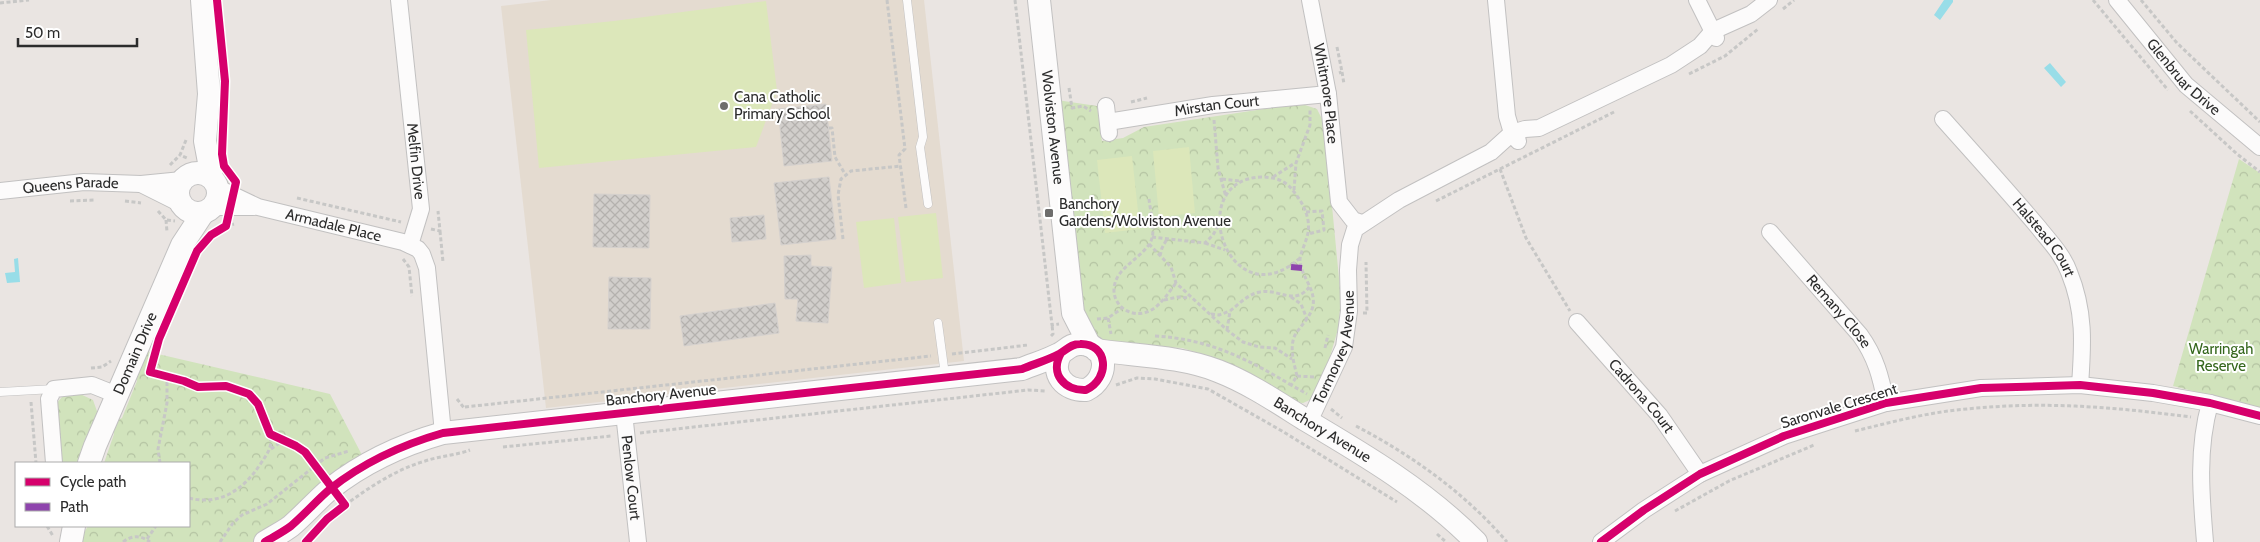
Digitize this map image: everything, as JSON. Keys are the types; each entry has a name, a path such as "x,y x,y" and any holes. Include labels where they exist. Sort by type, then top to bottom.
{"street":[{"name":"Domain Drive","path":"89,462 117,395 174,239 198,198 209,94 202,0"},
{"name":"Melfin Drive","path":"399,0 421,210 417,226 406,252"},
{"name":"Wolviston Avenue","path":"1039,0 1068,321 1058,348"},
{"name":"Whitmore Place","path":"1310,0 1328,94 1337,189 1358,220"},
{"path":"1496,0 1508,116 1516,135"},
{"path":"1697,0 1714,34"},
{"path":"1714,34 1737,31 1747,24 1751,14 1769,0"},
{"name":"Glenbruar Drive","path":"2117,0 2186,85 2260,147"},
{"path":"1358,220 1468,165 1495,158 1516,135 1550,132 1564,118 1671,64 1690,61 1700,56 1714,34"},
{"name":"Mirstan Court","path":"1107,118 1213,104 1328,94"},
{"name":"Halstead Court","path":"1942,119 2029,216 2058,252 2069,270 2080,312 2083,335 2080,385"},
{"name":"Queens Parade","path":"0,191 84,182 141,184 198,198 258,207"},
{"name":"Queens Parade","path":"141,184 198,198 258,207"},
{"name":"Armadale Place","path":"258,207 393,239 406,252"},
{"name":"Tormorvey Avenue","path":"1309,422 1344,346 1349,311 1348,270 1352,236 1358,220"},
{"name":"Remany Close","path":"1770,232 1872,351 1878,366 1886,403"},
{"path":"406,252 422,254 427,268 443,433"},
{"name":"Wolviston Avenue","path":"1068,321 1093,348"},
{"name":"Cadrona Court","path":"1577,322 1660,416 1700,474"},
{"path":"1105,384 1103,364 1093,348 1074,344 1058,348 1056,388 1086,390 1105,384 1148,357"},
{"name":"Banchory Avenue","path":"265,542 287,534 332,488 383,454 443,433 625,423 945,377 1022,369 1058,348"},
{"name":"Banchory Avenue","path":"1093,348 1189,362 1219,371 1249,386 1374,460 1425,496 1476,542"},
{"name":"Banchory Avenue","path":"1022,369 1056,388"},
{"path":"54,462 49,399 54,388 92,384 117,395"},
{"name":"Saronvale Crescent","path":"1601,542 1644,510 1700,474 1784,436 1886,403 1981,388 2080,385 2153,393 2210,403 2260,416"},
{"path":"2205,542 2200,487 2206,420 2210,403"},
{"name":"Penlow Court","path":"625,423 638,542"}],"lane":[{"path":"907,0 923,137 920,147 928,204"},
{"path":"938,323 945,377"},
{"path":"0,392 54,388"}],"path":[{"path":"0,3 29,0"},
{"path":"887,0 904,149 899,155 906,208"},
{"path":"1015,0 1068,321"},
{"path":"2141,0 2177,43 2260,122"},
{"path":"1324,77 1342,72 1336,43"},
{"path":"1068,78 1072,108 1083,106 1107,118 1137,99 1156,97"},
{"path":"1294,190 1296,163 1310,125 1310,97"},
{"path":"1213,104 1218,168 1226,197"},
{"path":"829,128 832,128 835,157 845,174"},
{"path":"1272,178 1296,163"},
{"path":"843,240 838,186 845,174 851,171 901,166"},
{"path":"1434,202 1500,169 1526,238 1577,322"},
{"path":"1206,243 1213,235 1219,223 1222,206 1226,197 1241,182 1253,178 1272,178 1288,185 1294,190 1306,212 1308,234 1300,258 1302,268 1313,293 1313,306 1307,319 1295,336 1293,360 1297,376 1291,385 1320,400 1345,420"},
{"path":"1221,179 1241,182"},
{"path":"293,197 440,230 437,202"},
{"path":"174,239 198,198 226,226"},
{"path":"1149,199 1152,237 1149,244 1123,268 1116,279 1115,298 1121,309 1132,314 1144,313 1163,300 1176,283"},
{"path":"63,201 101,200"},
{"path":"121,200 140,202 148,206"},
{"path":"1306,212 1322,211 1324,230 1308,234"},
{"path":"217,231 236,223"},
{"path":"1219,223 1226,250 1233,261 1247,271 1266,274 1284,271 1300,258"},
{"path":"1152,237 1206,243 1226,250"},
{"path":"1160,256 1167,239"},
{"path":"1149,244 1171,267 1176,283 1190,298 1227,330 1242,342 1259,347 1275,348 1293,360"},
{"path":"406,252 413,306"},
{"path":"1349,311 1367,313 1368,276 1365,257"},
{"path":"1291,297 1305,292 1310,285"},
{"path":"1210,314 1230,311 1248,297 1260,292 1291,297 1301,304 1307,319"},
{"path":"1163,300 1178,297 1190,298"},
{"path":"1058,348 1053,334 1068,321 1108,318 1121,309"},
{"path":"1227,330 1230,311"},
{"path":"1323,355 1329,333"},
{"path":"465,408 1036,344"},
{"path":"84,369 102,367 112,359"},
{"path":"1305,392 1318,370"},
{"path":"159,376 171,378 158,444 160,462"},
{"path":"1297,376 1314,377"},
{"path":"1105,384 1137,378 1155,379 1208,390 1282,431 1398,503"},
{"path":"499,448 625,423 1056,388"},
{"path":"29,390 36,462"},
{"path":"1852,432 1911,418 1965,409 2030,405 2088,405 2206,420"},
{"path":"1354,425 1428,470 1465,499 1507,542"},
{"path":"268,430 296,446"},
{"path":"268,430 271,449"},
{"path":"190,498 218,499 236,491 250,479 271,449 278,444 287,442"},
{"path":"1671,514 1729,481 1817,444"},
{"path":"220,542 233,523 242,515 267,504 312,462 340,455 357,448"},
{"path":"470,451 480,450"},
{"path":"312,462 345,506 339,510"},
{"path":"48,527 53,536 53,542"},
{"path":"123,542 136,536 148,541 155,527"},
{"path":"1433,530 1446,542"}],"shaded area":[{"name":"Cana Catholic Primary School","path":"551,0 924,0 964,361 546,408 501,6"}],"green space":[{"path":"766,1 777,91 756,147 539,168 526,30 614,21"},
{"path":"1057,100 1097,106 1102,141 1123,138 1144,127 1277,107 1305,105 1317,109 1324,123 1341,299 1338,329 1323,381 1312,399 1303,403 1292,402 1215,358 1182,348 1102,343 1080,311"},
{"path":"1189,147 1195,213 1159,217 1153,151"},
{"path":"1132,156 1140,229 1105,233 1097,160"},
{"name":"Warringah Reserve","path":"2239,159 2260,173 2260,408 2173,386"},
{"path":"936,213 943,278 906,282 898,217"},
{"path":"894,218 901,283 864,288 856,222"},
{"path":"145,351 330,394 362,455 277,529 254,542 82,542 82,536 87,527 190,527 190,462 104,462 114,434 112,427 114,422 122,418 137,381 134,373"},
{"path":"78,393 93,400 98,414 82,462 59,462 56,404 62,397"}],"water":[{"path":"1944,0 1953,0 1953,2 1940,20 1934,15"},
{"path":"2050,63 2066,82 2061,87 2044,68"},
{"path":"18,258 20,282 7,283 5,273 15,272 14,259"}],"building":[{"path":"826,104 832,161 784,166 778,109"},
{"path":"829,177 836,239 781,245 774,183"},
{"path":"594,194 650,195 649,248 593,247"},
{"path":"764,215 766,239 732,242 730,218"},
{"path":"811,255 811,266 832,267 828,323 796,321 798,299 785,299 784,256"},
{"path":"609,277 651,278 650,329 608,329"},
{"path":"775,303 779,333 684,346 680,316"}],"marked path":[{"path":"1291,267 1302,268"}],"cycle path":[{"path":"217,0 225,81 222,154 224,166 236,182 226,226 211,235 197,251 159,339 150,372 184,381 198,387 226,386 249,394 258,404 270,434 305,452 345,505 327,519 306,542"},
{"path":"265,542 291,526 330,489 356,471 384,455 443,433 1022,369 1055,356 1077,344 1089,345 1101,355 1103,362 1100,378 1086,390 1072,388 1061,380 1058,374 1057,368 1061,353"},
{"path":"1601,542 1644,510 1700,474 1784,436 1886,403 1981,388 2080,385 2153,393 2210,403 2260,416"}],"place":[{"name":"Cana Catholic Primary School","path":"724,106"},
{"name":"Banchory Gardens/Wolviston Avenue","path":"1049,213"}]}
